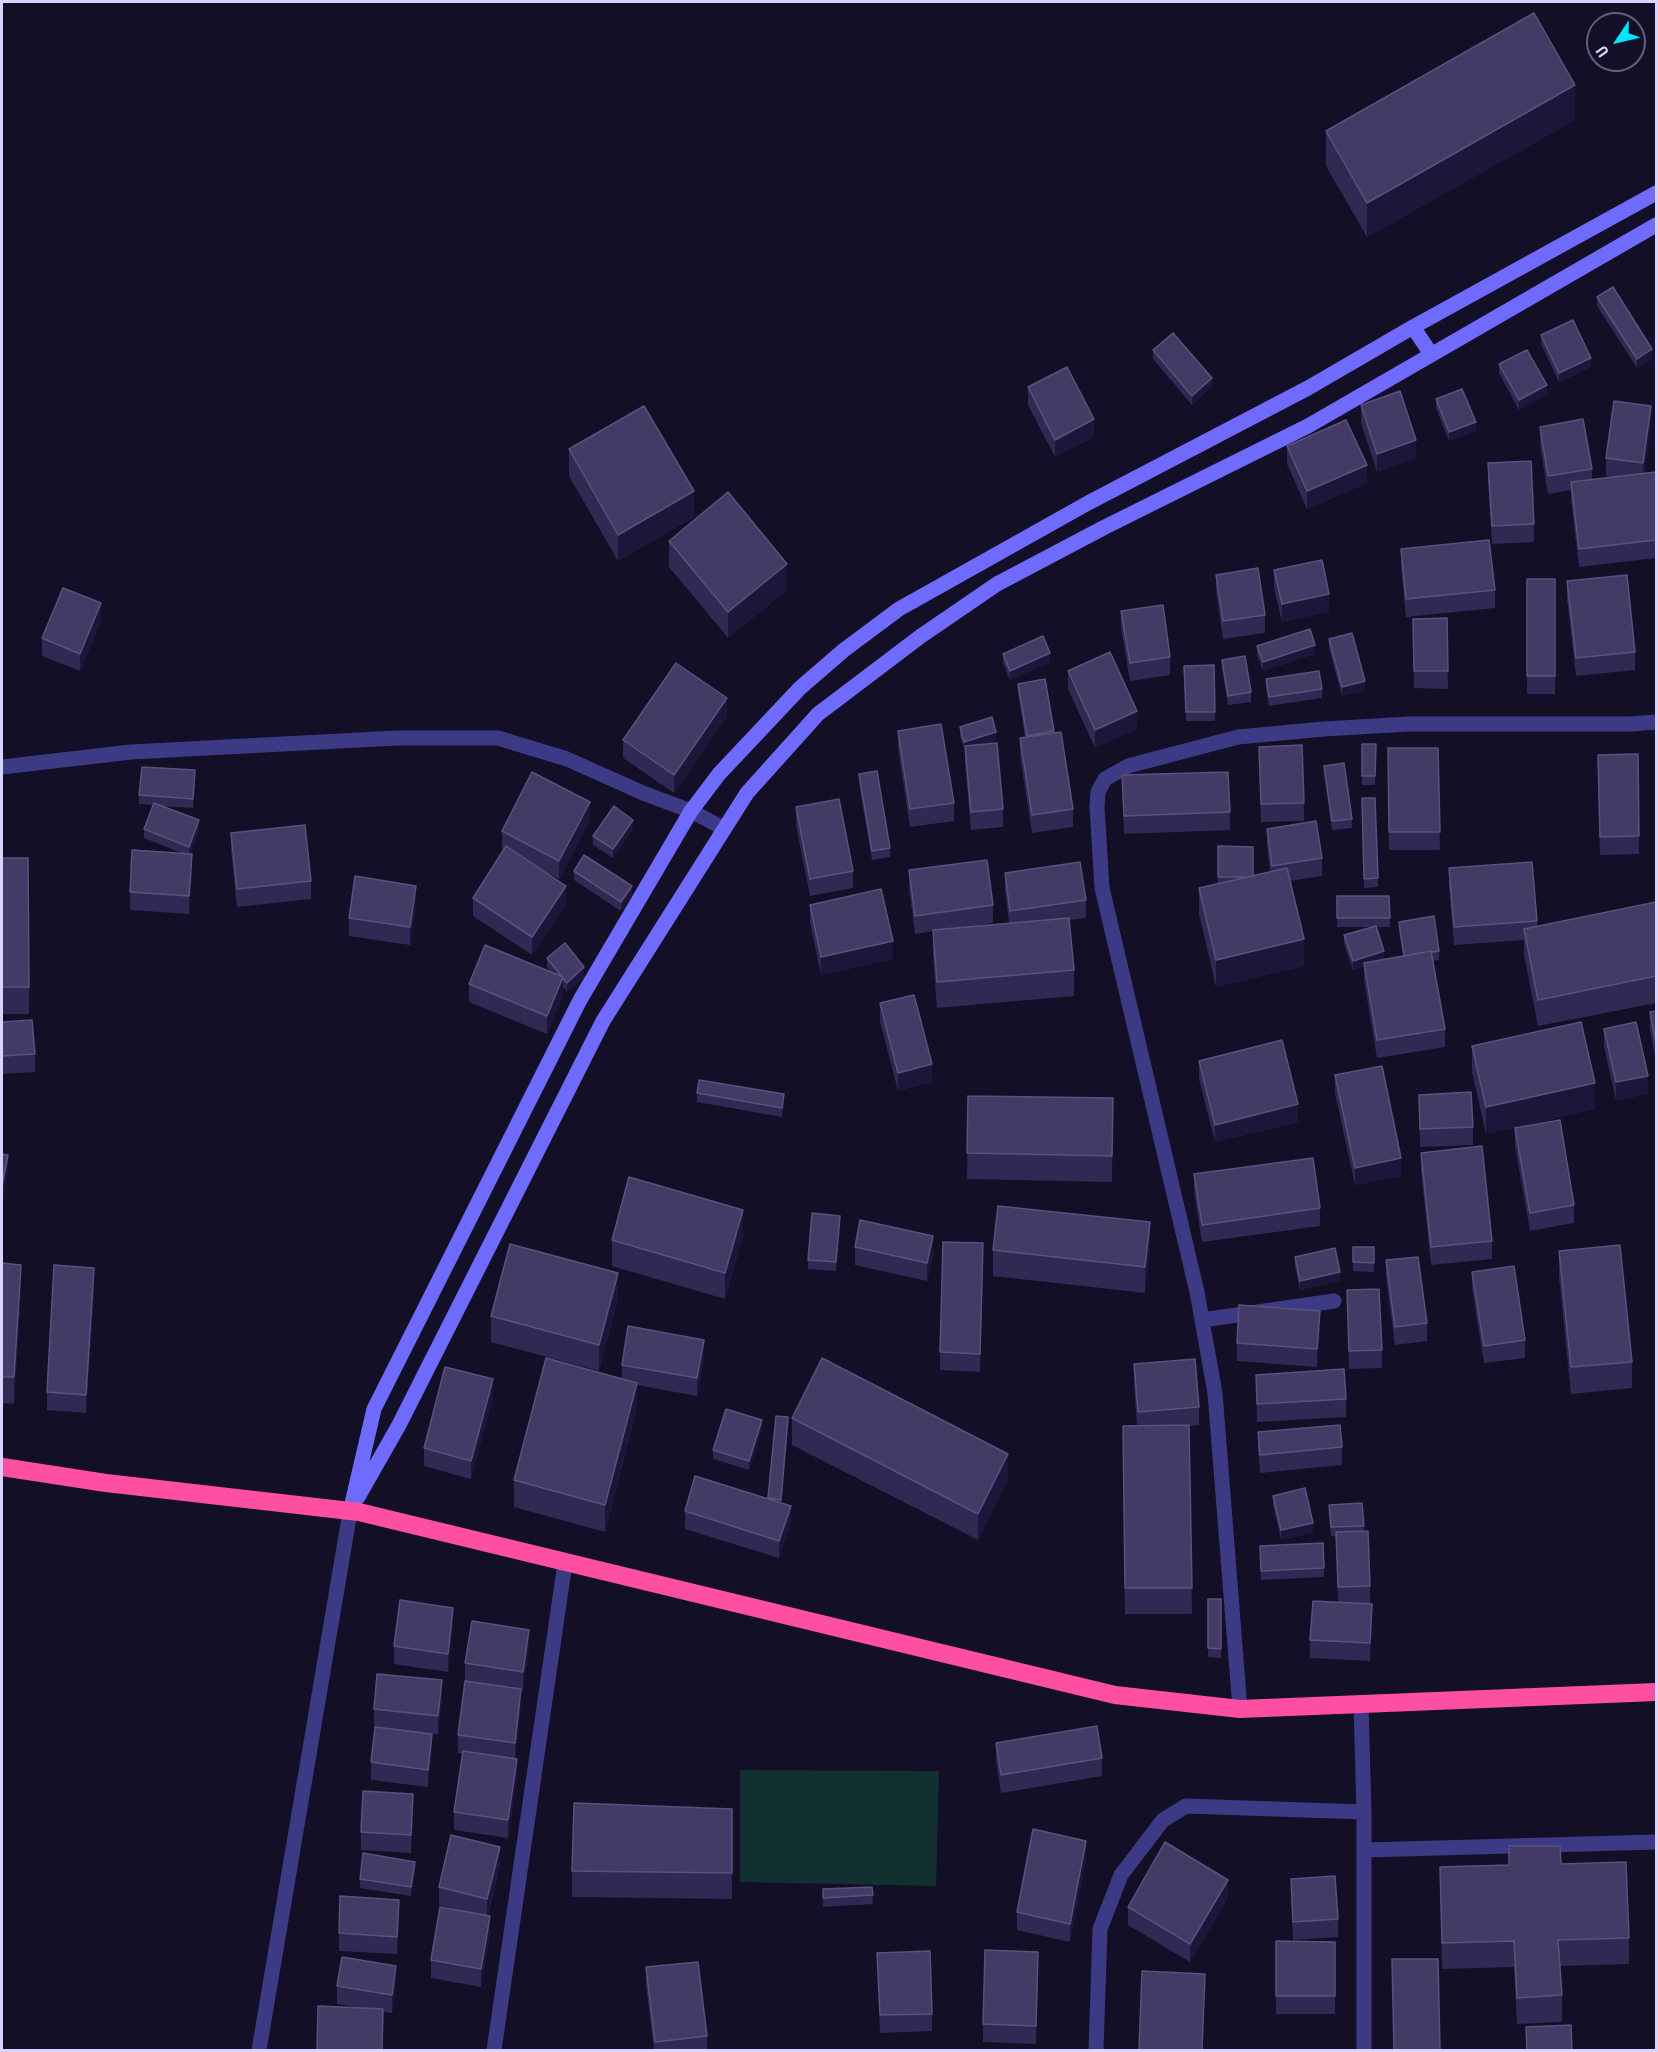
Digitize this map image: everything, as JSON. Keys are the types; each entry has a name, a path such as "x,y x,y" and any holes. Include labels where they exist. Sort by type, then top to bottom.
{"highway":[{"path":"2,1467 117,1485 359,1512 1115,1695 1240,1709 1656,1692"}],"street":[{"path":"259,2050 350,1512 374,1409 580,1000 691,811 719,774 800,688 844,650 899,609 1088,503 1308,388 1413,327 1656,193"},
{"path":"350,1512 399,1425 603,1021 747,793 818,714 921,636 997,584 1105,527 1308,426 1656,225"},
{"path":"1413,327 1431,354"},
{"path":"1240,1709 1215,1393 1197,1292 1102,888 1098,792 1105,779 1128,766 1238,737 1409,724 1656,722"},
{"path":"2,767 131,752 398,738 498,738 567,759 643,793 691,811 723,828"},
{"path":"1202,1320 1334,1301"},
{"path":"494,2050 565,1563"},
{"path":"1361,1704 1365,1812 1364,2050"},
{"path":"1096,2050 1100,1929 1121,1875 1163,1820 1186,1806 1365,1812"},
{"path":"1365,1850 1656,1842"}],"green space":[{"path":"740,1770 939,1771 936,1886 740,1882"}],"building":[{"path":"1534,13 1575,85 1367,203 1326,131"},
{"path":"1613,287 1652,349 1637,359 1597,297"},
{"path":"1573,320 1591,358 1559,373 1541,335"},
{"path":"1173,333 1212,378 1192,396 1153,350"},
{"path":"1527,350 1547,385 1519,400 1499,364"},
{"path":"1067,367 1094,419 1055,440 1028,387"},
{"path":"1462,389 1476,422 1449,432 1436,399"},
{"path":"1400,391 1416,440 1377,454 1361,405"},
{"path":"1614,401 1651,406 1643,463 1606,458"},
{"path":"644,406 694,491 618,535 569,449"},
{"path":"1583,419 1592,469 1548,476 1540,427"},
{"path":"1346,420 1367,465 1307,491 1287,446"},
{"path":"1531,461 1534,524 1492,526 1488,463"},
{"path":"1656,472 1656,540 1579,549 1571,482"},
{"path":"728,492 787,564 728,612 669,541"},
{"path":"1489,540 1495,590 1406,599 1401,549"},
{"path":"1322,560 1329,594 1282,604 1274,570"},
{"path":"1258,568 1265,615 1223,621 1216,575"},
{"path":"1627,575 1635,652 1576,658 1567,581"},
{"path":"1527,579 1555,579 1555,676 1527,676"},
{"path":"63,588 101,603 80,654 42,638"},
{"path":"1163,605 1170,657 1130,663 1121,611"},
{"path":"1447,618 1448,671 1414,671 1413,619"},
{"path":"1310,629 1315,645 1263,662 1257,646"},
{"path":"1352,633 1365,681 1342,687 1329,639"},
{"path":"1043,636 1050,653 1010,671 1003,654"},
{"path":"1110,652 1137,711 1095,730 1068,671"},
{"path":"1245,656 1251,692 1228,696 1222,660"},
{"path":"676,663 727,698 674,775 623,740"},
{"path":"1214,665 1215,712 1186,712 1184,666"},
{"path":"1319,671 1322,689 1269,697 1266,679"},
{"path":"1045,679 1054,731 1027,736 1018,684"},
{"path":"992,717 996,732 964,742 960,727"},
{"path":"941,724 954,803 910,809 898,731"},
{"path":"1061,732 1073,809 1032,815 1020,738"},
{"path":"997,743 1003,809 971,812 965,746"},
{"path":"1362,744 1376,744 1375,776 1362,776"},
{"path":"1302,745 1304,803 1261,804 1259,747"},
{"path":"1388,748 1438,748 1440,832 1389,832"},
{"path":"1638,754 1639,836 1600,837 1598,755"},
{"path":"1344,763 1352,819 1332,821 1324,766"},
{"path":"142,767 195,770 193,799 139,795"},
{"path":"877,771 890,848 872,851 859,774"},
{"path":"532,772 590,802 559,861 502,831"},
{"path":"1228,772 1230,812 1124,816 1122,775"},
{"path":"1362,798 1375,798 1378,878 1364,879"},
{"path":"839,799 853,871 810,879 796,807"},
{"path":"154,803 199,820 189,847 144,829"},
{"path":"614,806 633,820 613,849 593,836"},
{"path":"1316,821 1322,858 1272,866 1267,829"},
{"path":"305,825 311,881 237,889 231,833"},
{"path":"506,846 566,886 532,937 473,898"},
{"path":"1218,846 1253,847 1253,876 1218,877"},
{"path":"132,850 192,854 189,896 130,892"},
{"path":"584,855 632,886 621,902 574,871"},
{"path":"2,858 28,858 29,987 2,987"},
{"path":"987,860 993,905 915,916 909,870"},
{"path":"1080,862 1086,900 1010,911 1005,873"},
{"path":"1532,862 1537,921 1454,927 1449,868"},
{"path":"1287,868 1304,939 1216,960 1199,888"},
{"path":"355,876 416,886 410,927 349,918"},
{"path":"881,889 893,941 821,957 810,905"},
{"path":"1337,896 1389,896 1390,918 1337,918"},
{"path":"1656,902 1656,976 1538,1000 1524,929"},
{"path":"1434,916 1439,951 1404,956 1399,922"},
{"path":"1069,918 1074,970 937,982 933,930"},
{"path":"1376,926 1384,951 1353,961 1344,935"},
{"path":"565,943 584,967 567,983 547,958"},
{"path":"485,945 563,977 547,1016 469,984"},
{"path":"1431,951 1445,1029 1377,1040 1364,963"},
{"path":"914,995 932,1064 898,1073 880,1003"},
{"path":"1656,1011 1656,1044 1650,1012"},
{"path":"32,1020 35,1054 2,1056 2,1022"},
{"path":"1581,1022 1595,1083 1486,1107 1472,1046"},
{"path":"1636,1022 1648,1076 1616,1082 1604,1029"},
{"path":"1282,1040 1298,1104 1215,1125 1199,1061"},
{"path":"1382,1066 1401,1158 1355,1168 1335,1075"},
{"path":"699,1080 784,1094 782,1108 697,1093"},
{"path":"1471,1092 1473,1127 1420,1129 1419,1095"},
{"path":"968,1096 1113,1098 1112,1156 967,1153"},
{"path":"1560,1120 1574,1205 1530,1213 1515,1128"},
{"path":"1482,1146 1492,1241 1431,1247 1421,1153"},
{"path":"2,1154 8,1155 2,1186"},
{"path":"1313,1158 1320,1208 1202,1225 1194,1174"},
{"path":"629,1177 743,1210 725,1273 612,1240"},
{"path":"998,1206 1150,1222 1145,1267 993,1250"},
{"path":"812,1213 840,1216 836,1262 808,1260"},
{"path":"860,1220 933,1236 927,1263 855,1247"},
{"path":"943,1242 983,1243 980,1354 940,1352"},
{"path":"510,1244 618,1273 599,1345 491,1316"},
{"path":"1620,1245 1632,1362 1571,1367 1559,1251"},
{"path":"1353,1247 1374,1247 1374,1263 1353,1262"},
{"path":"1335,1248 1340,1272 1300,1281 1295,1257"},
{"path":"1418,1257 1427,1323 1395,1327 1386,1260"},
{"path":"2,1263 21,1265 14,1377 2,1377"},
{"path":"54,1265 94,1268 86,1395 47,1392"},
{"path":"1514,1266 1525,1340 1484,1346 1472,1272"},
{"path":"1379,1289 1382,1350 1349,1351 1347,1290"},
{"path":"1239,1305 1320,1311 1317,1349 1237,1343"},
{"path":"628,1326 704,1340 697,1378 622,1365"},
{"path":"546,1358 637,1383 605,1505 514,1480"},
{"path":"822,1358 1008,1454 978,1514 792,1418"},
{"path":"1195,1359 1199,1407 1138,1412 1134,1364"},
{"path":"445,1367 493,1379 471,1461 424,1448"},
{"path":"1344,1369 1346,1399 1257,1404 1256,1375"},
{"path":"726,1409 762,1420 749,1461 713,1450"},
{"path":"776,1416 788,1417 781,1500 768,1498"},
{"path":"1189,1425 1192,1588 1125,1588 1123,1426"},
{"path":"1340,1425 1342,1447 1260,1455 1258,1432"},
{"path":"695,1476 791,1506 779,1541 685,1511"},
{"path":"1305,1488 1313,1523 1281,1530 1273,1496"},
{"path":"1362,1503 1364,1526 1331,1527 1329,1505"},
{"path":"1368,1531 1370,1586 1338,1587 1336,1532"},
{"path":"1323,1543 1324,1568 1261,1571 1260,1546"},
{"path":"1208,1599 1221,1599 1221,1649 1208,1648"},
{"path":"400,1600 453,1608 448,1654 394,1646"},
{"path":"1313,1601 1372,1604 1370,1643 1310,1640"},
{"path":"472,1621 529,1630 523,1672 465,1663"},
{"path":"377,1674 442,1680 438,1716 374,1709"},
{"path":"465,1681 521,1689 515,1743 458,1735"},
{"path":"1097,1726 1102,1758 1001,1775 996,1743"},
{"path":"375,1727 432,1734 428,1770 371,1762"},
{"path":"463,1751 517,1759 508,1820 454,1812"},
{"path":"363,1791 413,1794 411,1835 361,1832"},
{"path":"574,1803 732,1809 732,1873 572,1871"},
{"path":"1033,1829 1086,1841 1070,1924 1017,1912"},
{"path":"451,1835 500,1847 487,1899 439,1887"},
{"path":"1165,1842 1228,1880 1190,1944 1128,1907"},
{"path":"1509,1846 1560,1846 1561,1864 1626,1862 1629,1938 1558,1940 1562,1995 1517,1998 1514,1941 1442,1943 1440,1867 1509,1865"},
{"path":"363,1853 415,1862 411,1887 360,1879"},
{"path":"1335,1876 1338,1919 1293,1922 1291,1879"},
{"path":"872,1887 873,1895 823,1898 823,1889"},
{"path":"340,1896 399,1900 397,1937 339,1933"},
{"path":"440,1907 490,1916 481,1969 431,1960"},
{"path":"1276,1941 1335,1942 1335,1996 1276,1996"},
{"path":"985,1950 1038,1952 1036,2026 983,2024"},
{"path":"930,1951 932,2014 880,2015 877,1953"},
{"path":"342,1957 396,1966 392,1995 337,1986"},
{"path":"1392,1959 1438,1959 1440,2050 1394,2050"},
{"path":"698,1962 707,2036 655,2042 646,1967"},
{"path":"1142,1971 1205,1974 1202,2050 1139,2050"},
{"path":"318,2006 383,2009 382,2050 317,2050"},
{"path":"1571,2025 1572,2050 1527,2050 1526,2027"}]}
